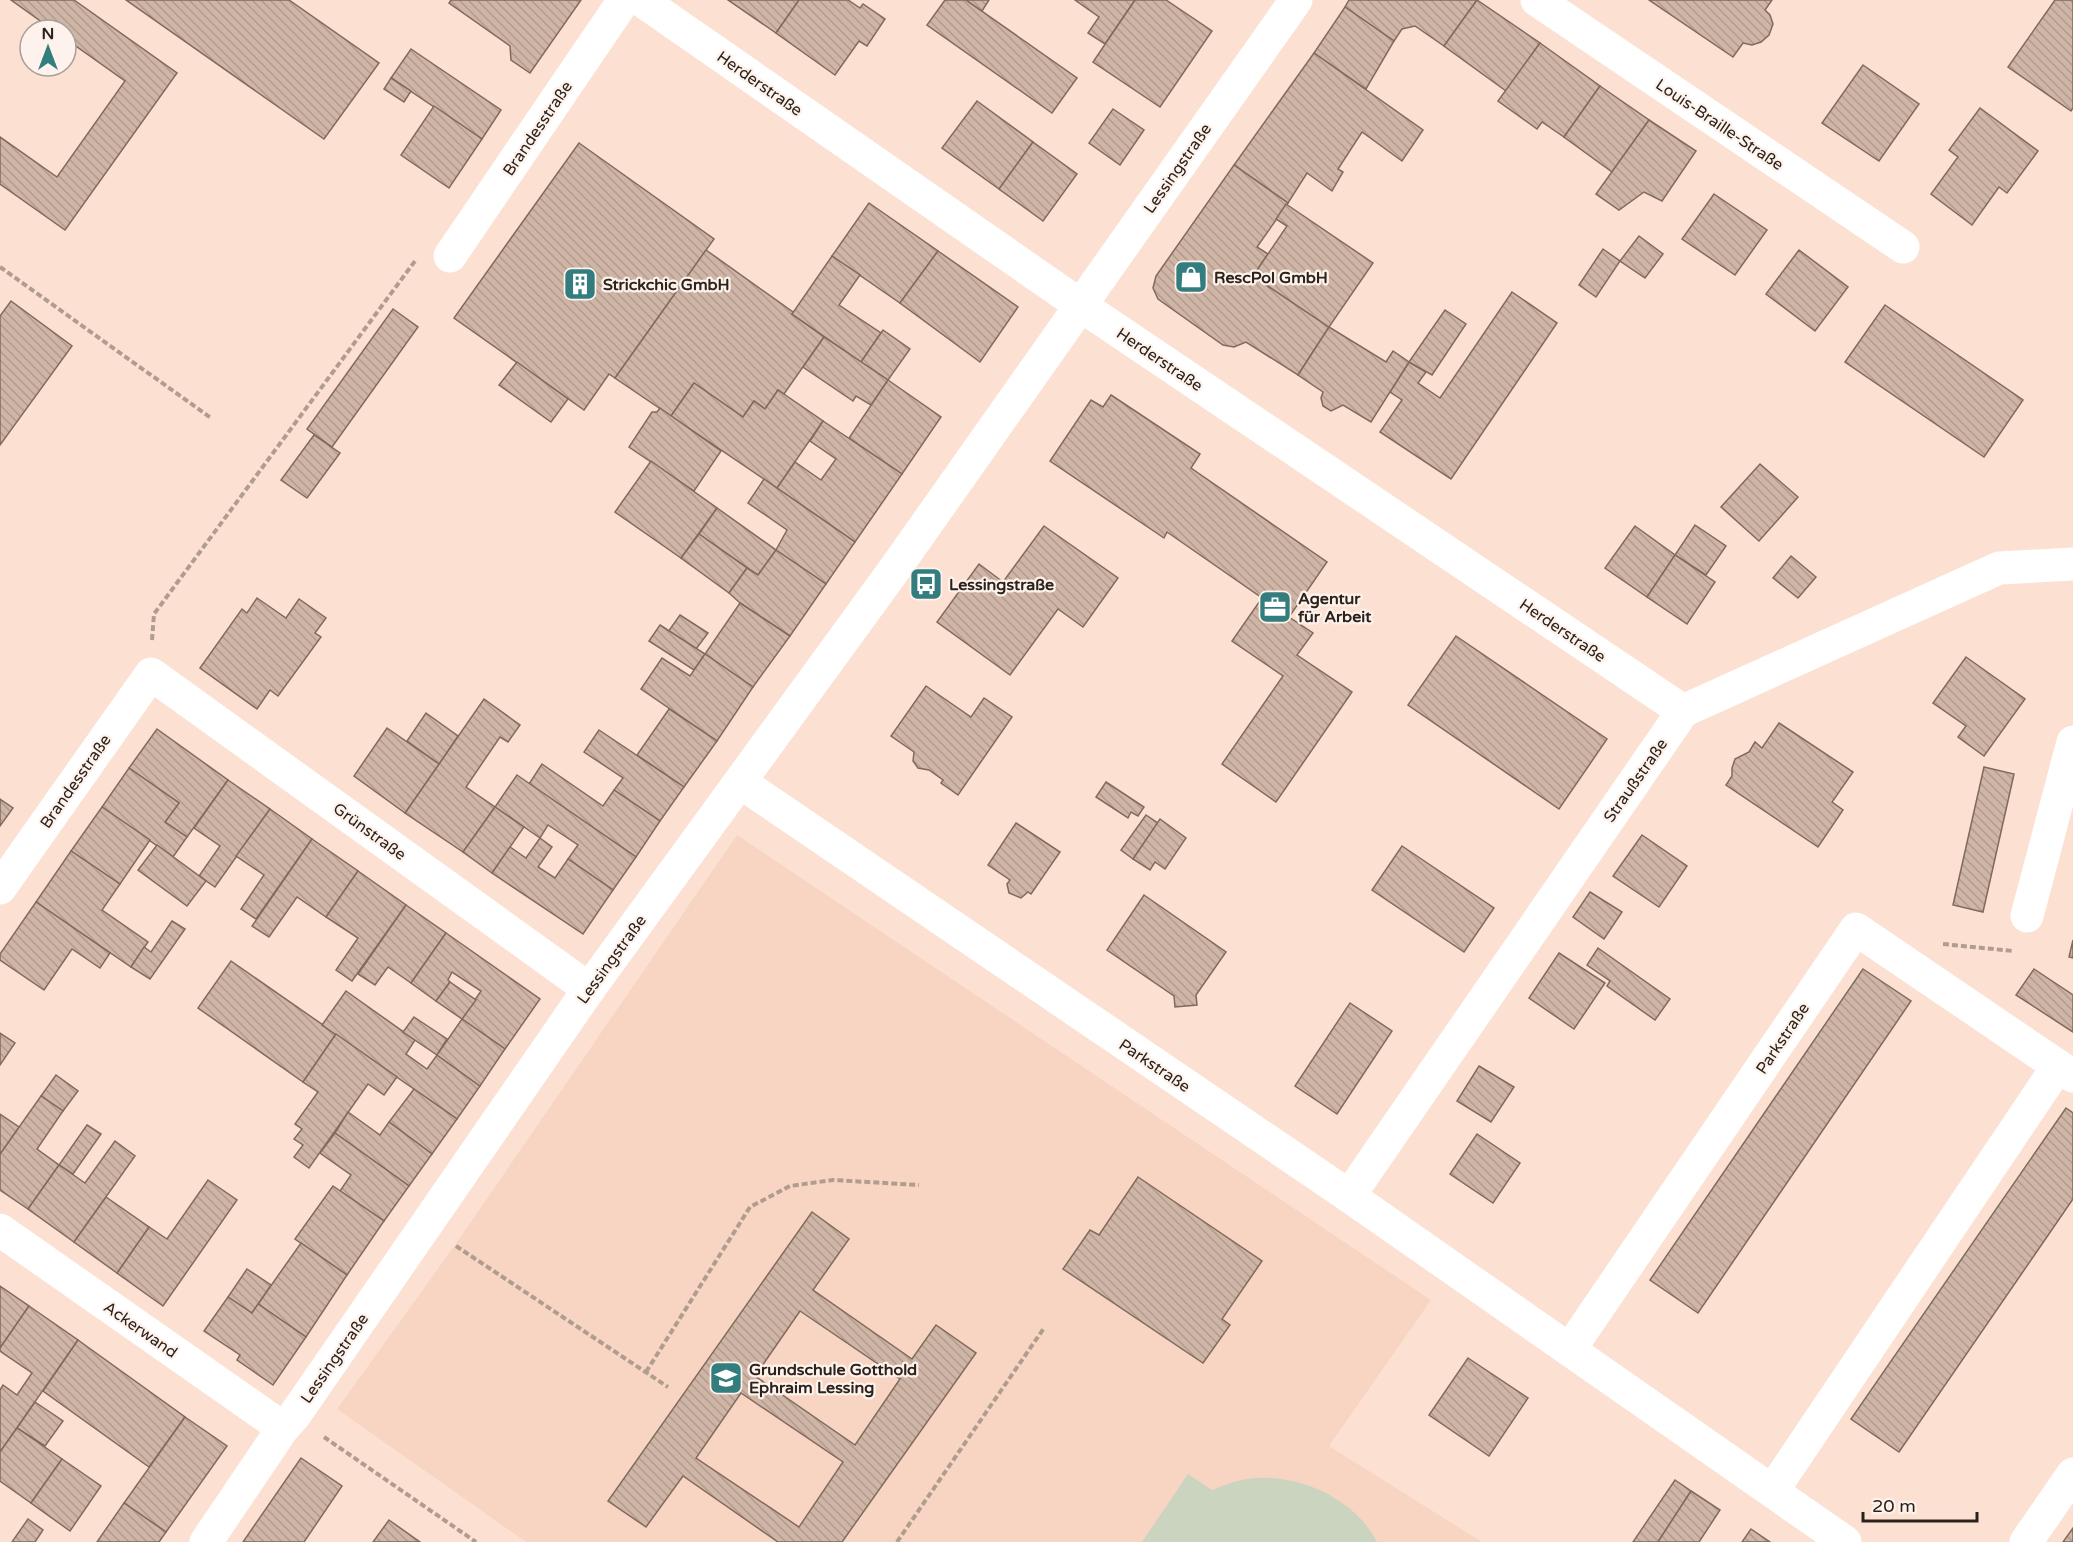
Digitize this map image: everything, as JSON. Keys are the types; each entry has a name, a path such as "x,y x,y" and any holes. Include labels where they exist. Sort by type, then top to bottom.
{"street":[{"name":"Brandesstraße","path":"450,256 624,0"},
{"name":"Herderstraße","path":"641,0 1080,305 1683,711"},
{"name":"Lessingstraße","path":"206,1542 589,989 887,579 1296,0"},
{"name":"Louis-Braille-Straße","path":"1537,0 1903,247"},
{"path":"1683,711 1999,568 2073,564"},
{"name":"Brandesstraße","path":"0,888 151,674"},
{"name":"Grünstraße","path":"151,674 589,989"},
{"name":"Straußstraße","path":"1348,1196 1683,711"},
{"path":"2027,916 2073,742"},
{"name":"Parkstraße","path":"740,782 1348,1196 1845,1542"},
{"name":"Parkstraße","path":"1570,1349 1856,929 2066,1071 1773,1490"},
{"name":"Ackerwand","path":"0,1230 289,1422"},
{"path":"2026,1542 2073,1474"}],"path":[{"path":"151,674 165,654 152,640 154,614 414,261"},
{"path":"0,267 211,418"},
{"path":"1941,944 2017,951 2027,916"},
{"path":"646,1372 750,1207 790,1186 833,1180 919,1185"},
{"path":"425,1226 668,1387"},
{"path":"897,1542 1044,1328"},
{"path":"289,1422 476,1542"}],"shaded area":[{"path":"737,835 1431,1300 1329,1446 1482,1542 526,1542 337,1409 455,1245"}],"green space":[{"path":"1188,1474 1212,1490 1254,1478 1274,1478 1316,1488 1352,1510 1377,1542 1142,1542"}],"building":[{"path":"11,0 74,0 177,73 65,230 0,184 0,137 57,177 125,81 78,48 78,18 36,18"},
{"path":"126,0 289,0 379,63 324,139"},
{"path":"451,0 581,0 530,73 511,60 510,46 449,3"},
{"path":"728,0 799,0 776,33"},
{"path":"799,0 848,0 860,8 863,4 885,19 867,46 859,41 835,75 776,33"},
{"path":"945,0 966,0 1077,78 1052,113 927,25"},
{"path":"966,0 989,0 982,11"},
{"path":"1075,0 1135,0 1105,44 1088,33 1099,17"},
{"path":"1135,0 1166,0 1212,31 1160,107 1093,62"},
{"path":"1349,0 1477,0 1444,46 1415,26 1402,29 1394,41 1345,7"},
{"path":"1477,0 1540,43 1506,91 1444,46"},
{"path":"1649,0 1772,0 1765,10 1770,15 1773,24 1769,35 1761,42 1752,45 1743,43 1733,57"},
{"path":"2055,0 2073,0 2073,108 2071,111 2008,67"},
{"path":"1345,7 1394,41 1366,89 1314,53"},
{"path":"1540,43 1600,86 1564,137 1542,122 1537,129 1498,101"},
{"path":"411,49 501,110 482,139 391,78"},
{"path":"1314,53 1423,130 1402,161 1362,132 1338,169 1343,172 1332,191 1307,173 1288,203 1234,165"},
{"path":"1863,65 1919,104 1879,161 1822,123"},
{"path":"391,78 411,91 404,102 384,89"},
{"path":"1600,86 1649,120 1612,172 1564,137"},
{"path":"977,101 1033,142 999,189 942,148"},
{"path":"434,106 482,139 449,188 401,155"},
{"path":"1980,108 2038,151 2007,193 1999,187 1972,225 1931,194 1958,157 1949,150"},
{"path":"1113,109 1144,130 1120,165 1089,143"},
{"path":"1649,120 1696,151 1662,201 1644,192 1619,210 1596,194"},
{"path":"1033,142 1077,174 1043,221 999,189"},
{"name":"Strickchic GmbH","path":"579,143 714,239 615,378 609,374 584,410 454,318"},
{"path":"1234,165 1288,203 1257,247 1268,254 1253,276 1329,327 1298,375 1246,342 1234,347 1223,345 1158,299 1153,288 1156,276"},
{"path":"1714,194 1767,230 1735,275 1682,239"},
{"path":"869,203 938,251 900,303 832,256"},
{"path":"1286,204 1373,263 1329,327 1253,276 1287,226 1276,219"},
{"path":"1639,236 1663,254 1645,278 1620,261"},
{"path":"1603,249 1620,261 1596,297 1579,285"},
{"path":"706,250 824,337 784,394 778,390 765,409 754,401 743,417 694,383 671,416 615,378"},
{"path":"1799,250 1848,287 1815,331 1766,294"},
{"path":"938,251 1018,307 980,362 900,303"},
{"path":"832,256 860,275 839,305 881,333 861,362 792,314"},
{"path":"1512,292 1557,323 1451,479 1380,432 1402,400 1390,392 1409,362 1426,372 1418,383 1440,398"},
{"path":"11,301 72,346 0,445 0,316"},
{"path":"1885,305 2023,400 1984,457 1845,362"},
{"path":"393,309 418,327 332,447 307,429"},
{"path":"1445,310 1466,324 1432,375 1409,362"},
{"path":"1329,327 1386,362 1393,351 1409,362 1371,422 1343,405 1331,411 1323,406 1321,398 1323,392 1298,375"},
{"path":"883,330 910,349 888,380 861,362"},
{"path":"824,337 888,380 871,405 856,396 853,401 803,367"},
{"path":"517,362 568,399 551,422 499,385"},
{"path":"888,380 941,417 902,474 849,438"},
{"path":"694,383 743,417 754,401 765,409 778,390 823,421 777,488 671,416"},
{"name":"Agentur für Arbeit","path":"1111,395 1200,454 1191,468 1327,562 1289,617 1313,633 1297,655 1352,692 1276,802 1222,764 1283,676 1232,641 1262,598 1167,532 1164,538 1050,461 1091,400 1103,407"},
{"path":"660,408 721,451 694,491 629,447 652,412 657,412"},
{"path":"823,421 902,474 855,542 777,488 795,462 821,480 836,459 810,441"},
{"path":"314,435 340,453 307,498 281,480"},
{"path":"651,461 717,508 681,558 615,512"},
{"path":"1760,464 1798,497 1759,541 1721,507"},
{"path":"764,479 855,542 826,584 776,550 787,530 748,503"},
{"path":"717,508 776,550 758,575 699,534"},
{"path":"1695,525 1726,546 1706,575 1675,555"},
{"path":"1044,526 1118,578 1083,627 1058,609 1010,675 937,622 979,564 1003,582"},
{"path":"1635,526 1675,555 1647,597 1605,568"},
{"path":"699,534 747,568 729,593 681,558"},
{"path":"776,550 826,584 790,636 740,603 729,593 747,568 758,575"},
{"path":"1675,555 1715,582 1687,624 1647,597"},
{"path":"1791,556 1816,577 1798,598 1773,578"},
{"path":"257,598 286,618 299,599 326,618 315,633 321,637 278,696 270,690 257,709 200,668 242,609 247,613"},
{"path":"740,603 790,636 753,687 705,654"},
{"path":"680,615 708,633 696,649 668,632"},
{"path":"660,625 705,654 694,670 649,641"},
{"path":"1456,636 1607,739 1559,809 1408,705"},
{"path":"705,654 753,687 717,741 641,689 662,658 690,676"},
{"path":"1966,657 2025,699 1984,756 1958,737 1966,726 1933,703"},
{"path":"926,686 971,717 984,698 1012,717 958,795 941,783 943,780 929,770 918,768 913,761 914,752 891,736"},
{"path":"484,699 520,725 508,742 500,737 466,787 495,807 463,852 405,813"},
{"path":"669,709 717,741 684,787 637,755"},
{"path":"426,713 458,736 439,764 407,741"},
{"path":"1779,723 1853,772 1832,802 1843,810 1818,847 1726,785 1732,776 1735,759 1749,752 1755,742 1762,748"},
{"path":"387,728 439,764 405,813 354,776"},
{"path":"157,729 228,780 187,837 165,822 179,803 129,768"},
{"path":"599,730 684,787 660,821 614,790 623,778 584,752"},
{"path":"542,764 603,806 614,790 660,821 636,857 529,784"},
{"path":"1984,767 2014,774 1983,912 1953,905"},
{"path":"129,768 179,803 165,822 187,837 173,857 102,807"},
{"path":"517,775 636,857 613,890 568,859 578,845 548,825 540,838 495,807"},
{"path":"228,780 270,809 215,887 199,876 220,846 194,828"},
{"path":"1106,782 1144,807 1138,816 1131,812 1128,818 1096,797"},
{"path":"0,799 13,808 0,826"},
{"path":"102,807 150,840 120,884 71,851"},
{"path":"495,807 524,827 492,873 463,852"},
{"path":"270,809 312,839 256,919 241,909 264,875 236,856"},
{"path":"1146,815 1158,823 1133,859 1121,850"},
{"path":"1160,819 1186,838 1165,869 1155,862 1150,870 1133,859"},
{"path":"1016,823 1060,852 1031,894 1028,892 1021,898 1009,893 1007,884 1010,880 988,865"},
{"path":"1642,835 1687,866 1659,907 1613,876"},
{"path":"540,838 552,847 538,867 555,878 568,859 613,890 583,934 492,873 510,847 526,858"},
{"path":"312,839 358,871 326,917 297,897 269,937 252,926"},
{"path":"157,845 206,881 187,906 138,870"},
{"path":"1402,846 1494,908 1464,952 1372,890"},
{"path":"71,851 120,884 102,910 148,942 131,967 36,902"},
{"path":"358,871 406,905 352,981 336,970 358,938 326,917"},
{"path":"1590,892 1622,912 1604,939 1573,917"},
{"path":"1144,895 1226,952 1196,995 1197,1005 1175,1007 1174,996 1107,950"},
{"path":"36,902 110,953 100,968 72,949 44,990 0,960 0,954"},
{"path":"406,905 446,933 411,983 388,967 375,985 358,974"},
{"path":"172,921 185,929 150,979 131,967 144,947 151,952"},
{"path":"446,933 540,999 505,1049 462,1019 481,991 452,972 448,980 450,982 436,1001 411,983"},
{"path":"2073,940 2073,958 2069,957"},
{"path":"1598,948 1670,999 1655,1020 1607,986 1610,981 1587,965"},
{"path":"1559,953 1605,983 1574,1029 1529,998"},
{"path":"231,961 336,1034 303,1082 198,1008"},
{"path":"1863,969 1911,1001 1698,1313 1650,1280"},
{"path":"2034,969 2073,995 2073,1032 2016,995"},
{"path":"450,982 476,1000 462,1019 436,1001"},
{"path":"346,991 415,1040 406,1054 427,1069 437,1055 480,1086 457,1119 322,1025"},
{"path":"1350,1003 1392,1031 1337,1114 1295,1086"},
{"path":"414,1017 447,1039 437,1055 403,1032"},
{"path":"462,1019 505,1049 480,1086 437,1055"},
{"path":"0,1033 15,1043 0,1065"},
{"path":"336,1034 397,1077 384,1095 368,1084 309,1168 294,1157 303,1145 294,1139 302,1129 295,1124 318,1092 303,1082"},
{"path":"1479,1066 1514,1087 1491,1122 1457,1101"},
{"path":"56,1075 78,1091 63,1111 41,1096"},
{"path":"414,1089 457,1119 432,1154 389,1122"},
{"path":"41,1096 63,1111 37,1149 59,1165 28,1209 0,1190 0,1154"},
{"path":"2066,1108 2073,1113 2073,1199 1899,1452 1851,1419"},
{"path":"348,1112 380,1135 389,1122 432,1154 409,1186 335,1133"},
{"path":"0,1114 19,1127 0,1154"},
{"path":"87,1125 101,1134 73,1174 59,1165"},
{"path":"335,1133 409,1186 384,1221 340,1191 351,1175 320,1153"},
{"path":"1477,1134 1520,1163 1493,1203 1450,1174"},
{"path":"115,1141 135,1156 74,1242 28,1209 59,1165 85,1183"},
{"path":"1138,1177 1262,1261 1222,1319 1230,1325 1203,1363 1063,1269 1090,1230 1099,1235"},
{"path":"208,1180 237,1200 163,1306 117,1273 149,1227 167,1239"},
{"path":"333,1186 384,1221 347,1275 295,1239"},
{"path":"106,1197 149,1227 117,1273 74,1242"},
{"name":"Grundschule Gotthold Ephraim Lessing","path":"812,1212 849,1239 813,1290 912,1359 936,1325 976,1353 842,1542 778,1542 683,1476 646,1527 608,1501","holes":["800,1311 900,1379 855,1445 755,1376","741,1393 843,1462 799,1527 696,1458"]},
{"path":"301,1243 347,1275 306,1337 258,1304"},
{"path":"247,1269 271,1285 252,1313 228,1297"},
{"path":"0,1286 29,1306 0,1348"},
{"path":"228,1297 252,1313 258,1304 306,1337 273,1385 237,1360 240,1355 204,1331"},
{"path":"29,1306 78,1340 0,1452 0,1390 3,1385 17,1395 32,1373 0,1351 0,1348"},
{"path":"78,1340 185,1417 149,1467 43,1391"},
{"path":"1468,1358 1528,1398 1489,1456 1429,1415"},
{"path":"35,1402 63,1421 45,1446 17,1428"},
{"path":"185,1417 227,1446 166,1532 124,1503"},
{"path":"17,1428 62,1459 31,1503 0,1481 0,1452"},
{"path":"301,1458 342,1486 304,1542 243,1542"},
{"path":"62,1459 101,1486 70,1531 31,1503"},
{"path":"1675,1480 1691,1491 1658,1542 1633,1542"},
{"path":"1691,1491 1720,1510 1699,1542 1658,1542"},
{"path":"124,1503 166,1532 159,1542 97,1542"},
{"path":"28,1519 43,1530 35,1542 12,1542"},
{"path":"389,1520 420,1542 373,1542"},
{"path":"2073,1528 2073,1542 2063,1542"},
{"path":"1751,1529 1770,1542 1742,1542"}],"place":[{"name":"RescPol GmbH","path":"1191,277"},
{"name":"Strickchic GmbH","path":"580,284"},
{"name":"Lessingstraße","path":"926,584"},
{"name":"Agentur für Arbeit","path":"1275,607"},
{"name":"Grundschule Gotthold Ephraim Lessing","path":"726,1378"}]}
